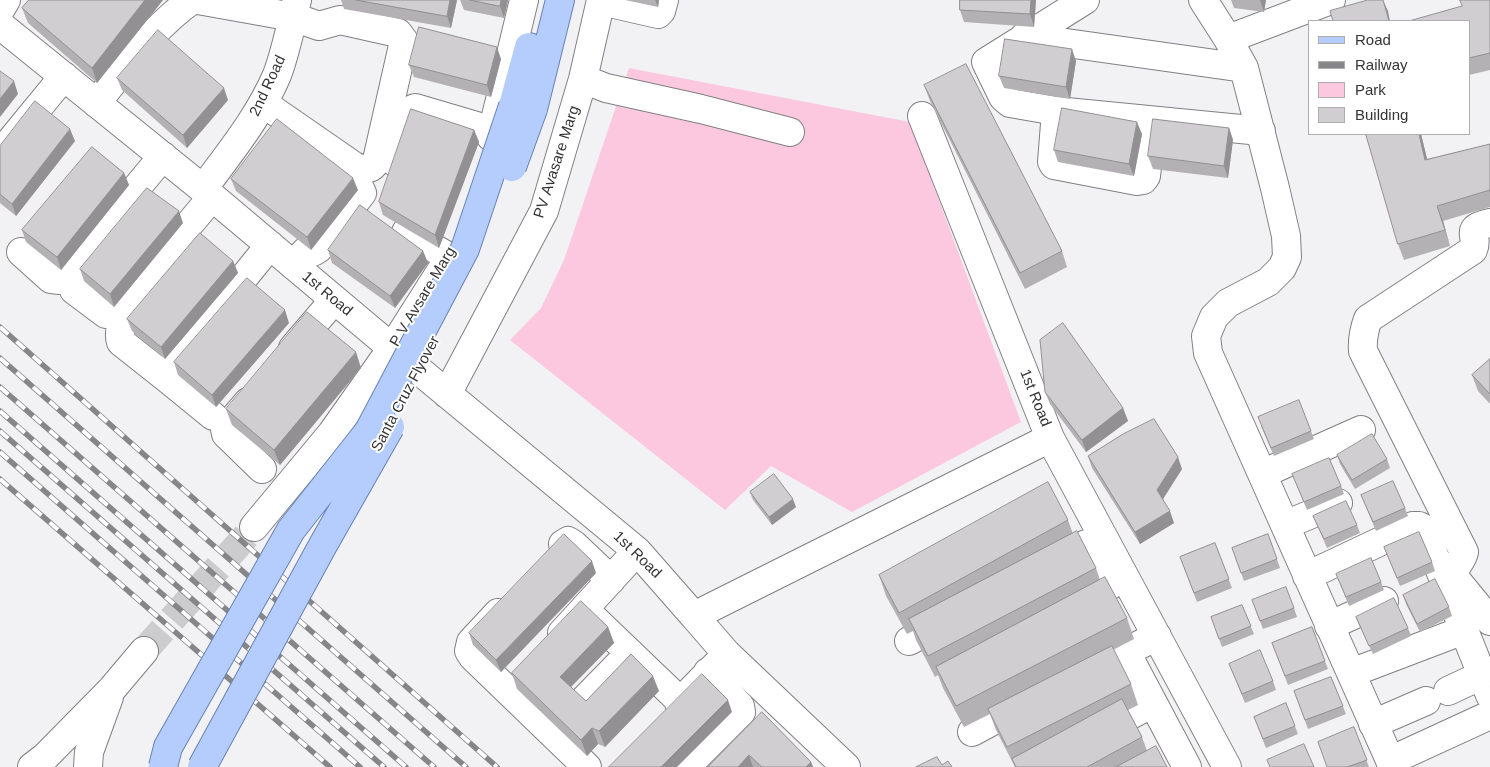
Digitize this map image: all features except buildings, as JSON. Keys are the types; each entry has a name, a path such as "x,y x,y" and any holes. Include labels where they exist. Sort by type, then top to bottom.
{"main road":[{"path":"163,767 168,747 291,530 369,431 465,249 523,108 541,0"},
{"name":"Santa Cruz Flyover","path":"202,767 323,545 398,414 488,233 523,108 560,0"}],"street":[{"path":"0,10 6,0"},
{"path":"96,103 161,25 175,11 192,0"},
{"path":"198,0 294,8 319,26 340,20 398,33 404,40 377,160 374,166 368,169 360,169 261,107"},
{"name":"P V Avsare Marg","path":"254,527 332,433 392,348 455,246 493,131 524,0"},
{"path":"601,0 658,14 661,11 664,0"},
{"name":"PV Avasare Marg","path":"447,394 544,211 583,79 601,0"},
{"path":"1084,0 986,62 1003,97 1010,103 1056,111 1261,131"},
{"path":"1203,0 1244,68 1286,236 1288,257 1282,268 1268,282 1228,303 1214,318 1206,336 1208,353 1391,764 1490,715"},
{"path":"1228,39 1332,0"},
{"name":"2nd Road","path":"132,206 77,276 73,284 74,290 106,314 112,315 116,312 208,193 261,107 277,74 294,8"},
{"name":"1st Road","path":"0,25 208,193 637,551 694,616 1050,438 922,116"},
{"path":"1024,37 1244,68"},
{"path":"0,154 64,76"},
{"path":"583,79 606,88 701,109 790,132"},
{"path":"261,107 362,190 361,196 318,249 313,252 306,251 302,273"},
{"path":"393,168 408,115 415,108 493,131"},
{"path":"1056,111 1052,162 1054,165 1137,181 1143,180 1146,176 1152,121"},
{"path":"21,252 51,279 60,280 163,156"},
{"path":"302,273 362,215 368,215 389,226 446,262"},
{"path":"1490,223 1475,228 1473,234 1475,246 1473,250 1368,319 1363,331 1362,340 1363,351 1464,552 1462,559 1456,566 1454,577 1490,621"},
{"path":"186,243 124,321 119,335 121,342 213,416"},
{"path":"164,376 270,245"},
{"path":"262,469 226,434 226,429 334,300"},
{"path":"1241,428 1266,417"},
{"path":"1262,474 1362,430"},
{"path":"1050,438 1141,644 1153,703 1175,761"},
{"path":"1285,525 1338,503"},
{"path":"1307,576 1413,526 1423,528 1432,582 1464,630 1486,685 1437,696 1373,724"},
{"path":"1060,558 1094,540"},
{"path":"1094,540 1112,591 1141,644 1227,767"},
{"path":"544,564 564,542 568,542 573,544 611,580"},
{"path":"547,650 637,551"},
{"path":"1086,604 1112,591"},
{"path":"518,592 471,642 469,651 587,767"},
{"path":"1329,626 1384,601"},
{"path":"909,640 968,608"},
{"path":"584,609 680,701"},
{"path":"686,767 742,710 694,616"},
{"path":"1351,674 1464,630"},
{"path":"972,732 1141,644"},
{"path":"32,767 45,757 112,689 144,651"},
{"path":"584,700 630,653"},
{"path":"661,721 718,663"},
{"path":"718,663 846,767"},
{"path":"509,692 528,671"},
{"path":"88,767 89,752 112,689"},
{"path":"1033,767 1153,703"}],"green space":[{"path":"629,68 910,122 1021,422 852,512 771,466 725,510 510,340 541,308 564,260"}],"tunnel":[{"path":"144,651 254,527"}],"railway":[{"path":"0,327 497,767"},
{"path":"0,358 466,767"},
{"path":"0,387 434,767"},
{"path":"0,411 406,767"},
{"path":"0,431 384,767"},
{"path":"0,452 360,767"},
{"path":"0,479 330,767"}]}
